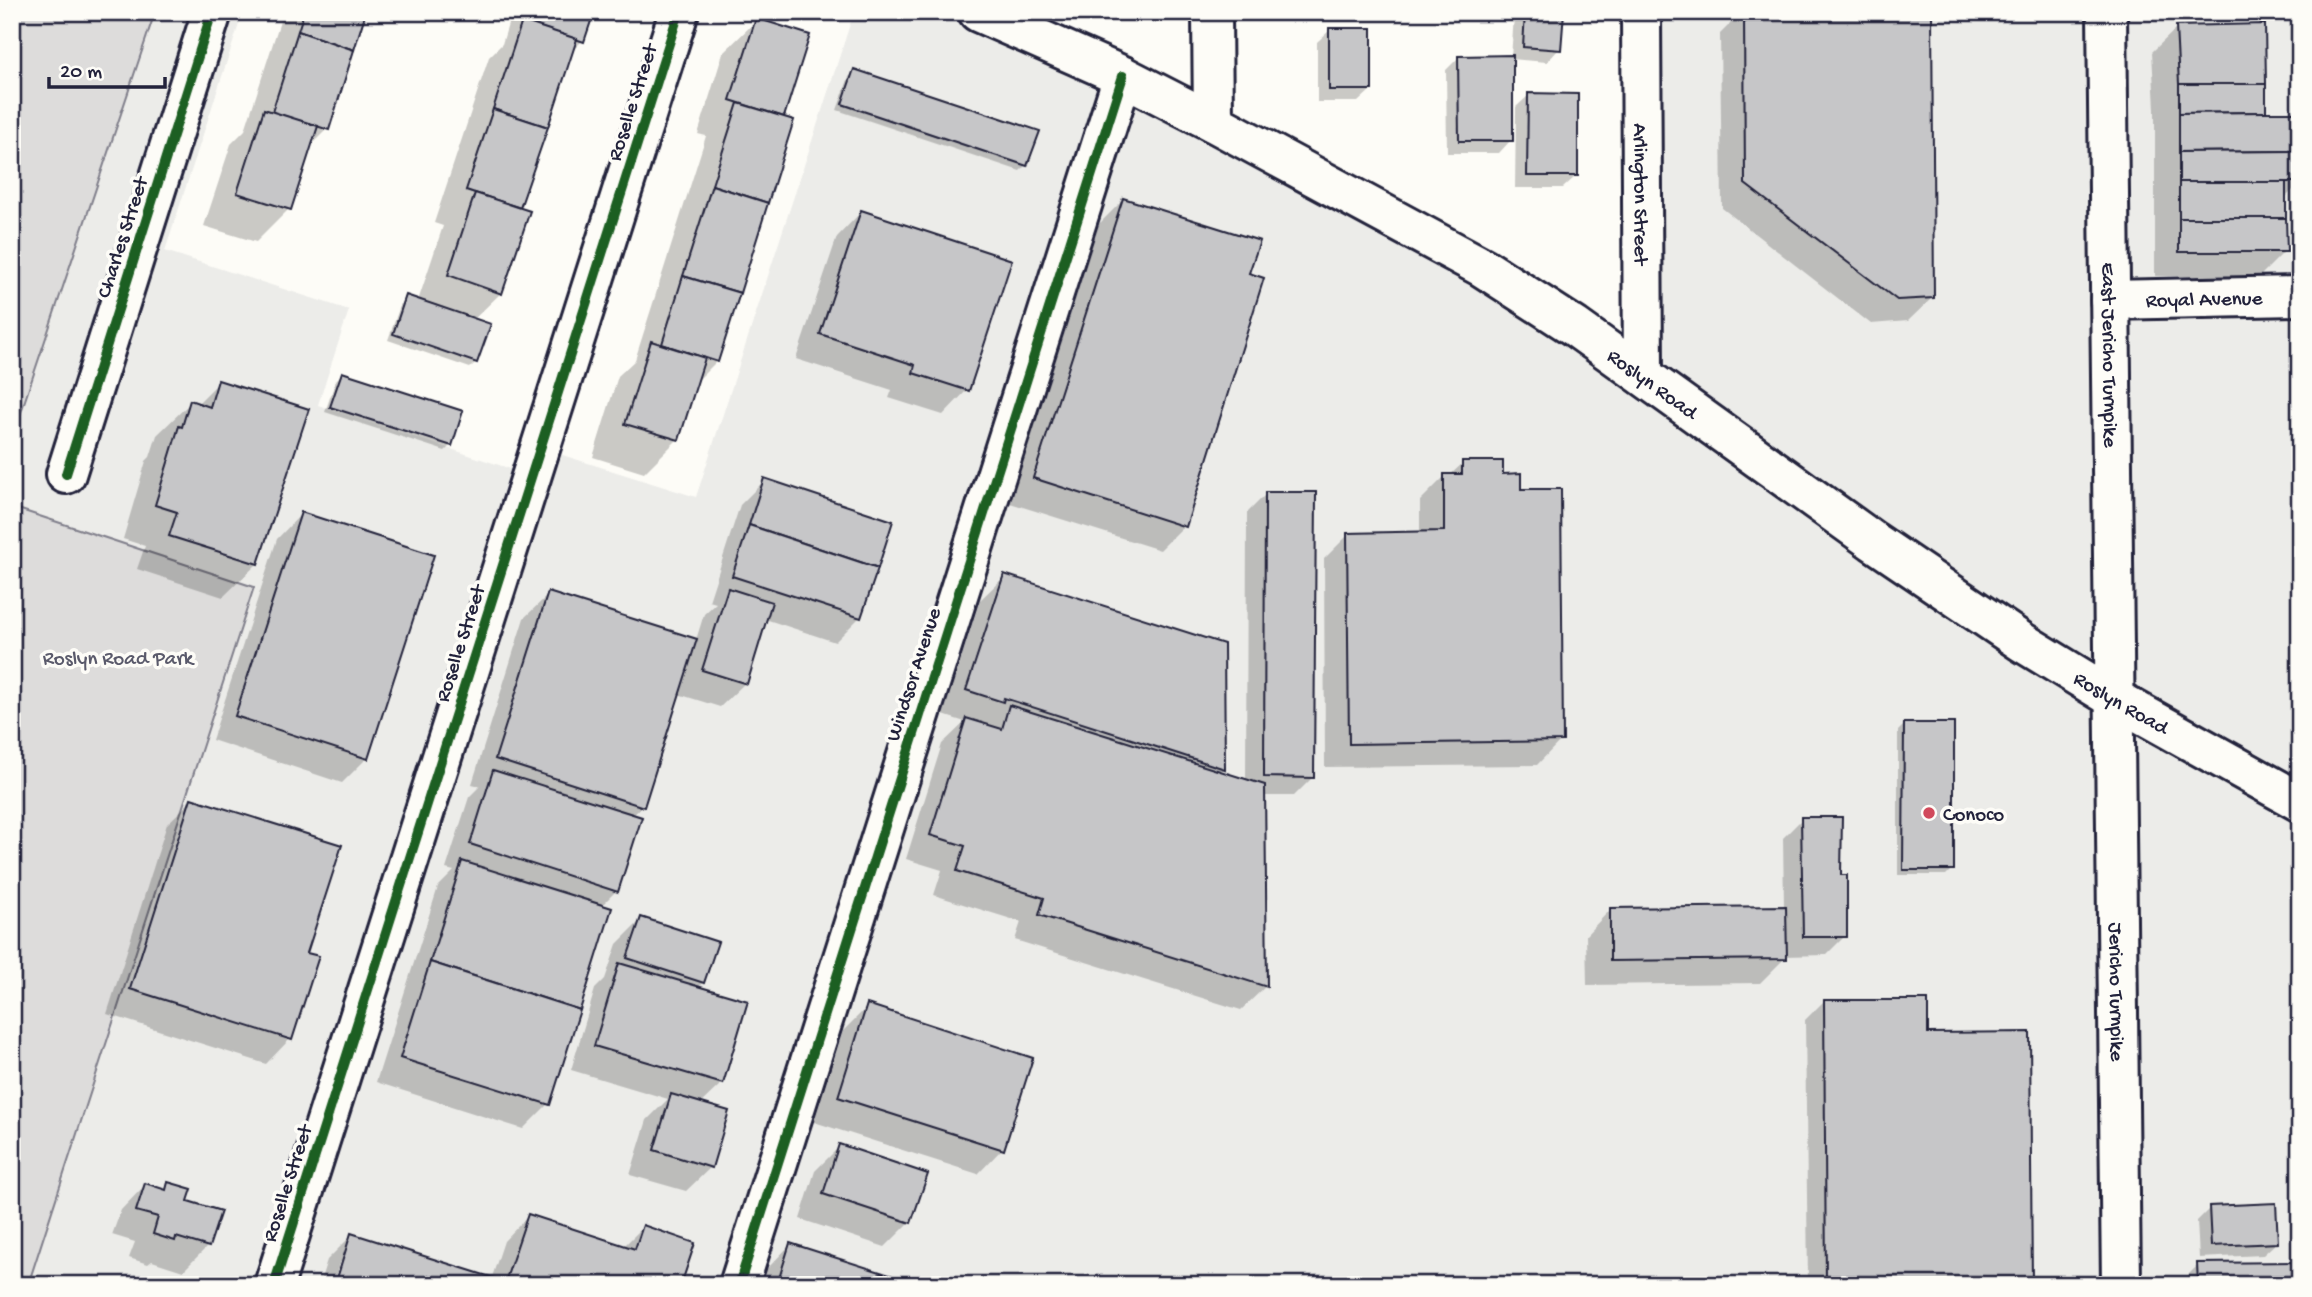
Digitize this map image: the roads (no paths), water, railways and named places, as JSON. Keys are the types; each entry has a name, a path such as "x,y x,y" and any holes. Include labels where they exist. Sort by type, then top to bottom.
{"street":[{"name":"Charles Street","path":"66,474 212,12"},
{"name":"Roselle Street","path":"274,1285 679,12"},
{"name":"Roslyn Road","path":"978,12 1123,75 1491,273 1546,307 2022,642 2115,699 2300,802"},
{"path":"1212,12 1213,122"},
{"name":"Arlington Street","path":"1641,12 1643,375"},
{"name":"East Jericho Turnpike","path":"2106,12 2115,699"},
{"name":"Windsor Avenue","path":"739,1285 1123,75"},
{"name":"Royal Avenue","path":"2110,300 2300,296"},
{"name":"Jericho Turnpike","path":"2115,699 2121,1285"}],"place":[{"name":"Conoco","path":"1929,813"}],"park label":[{"name":"Roslyn Road Park","path":"118,657"}]}
